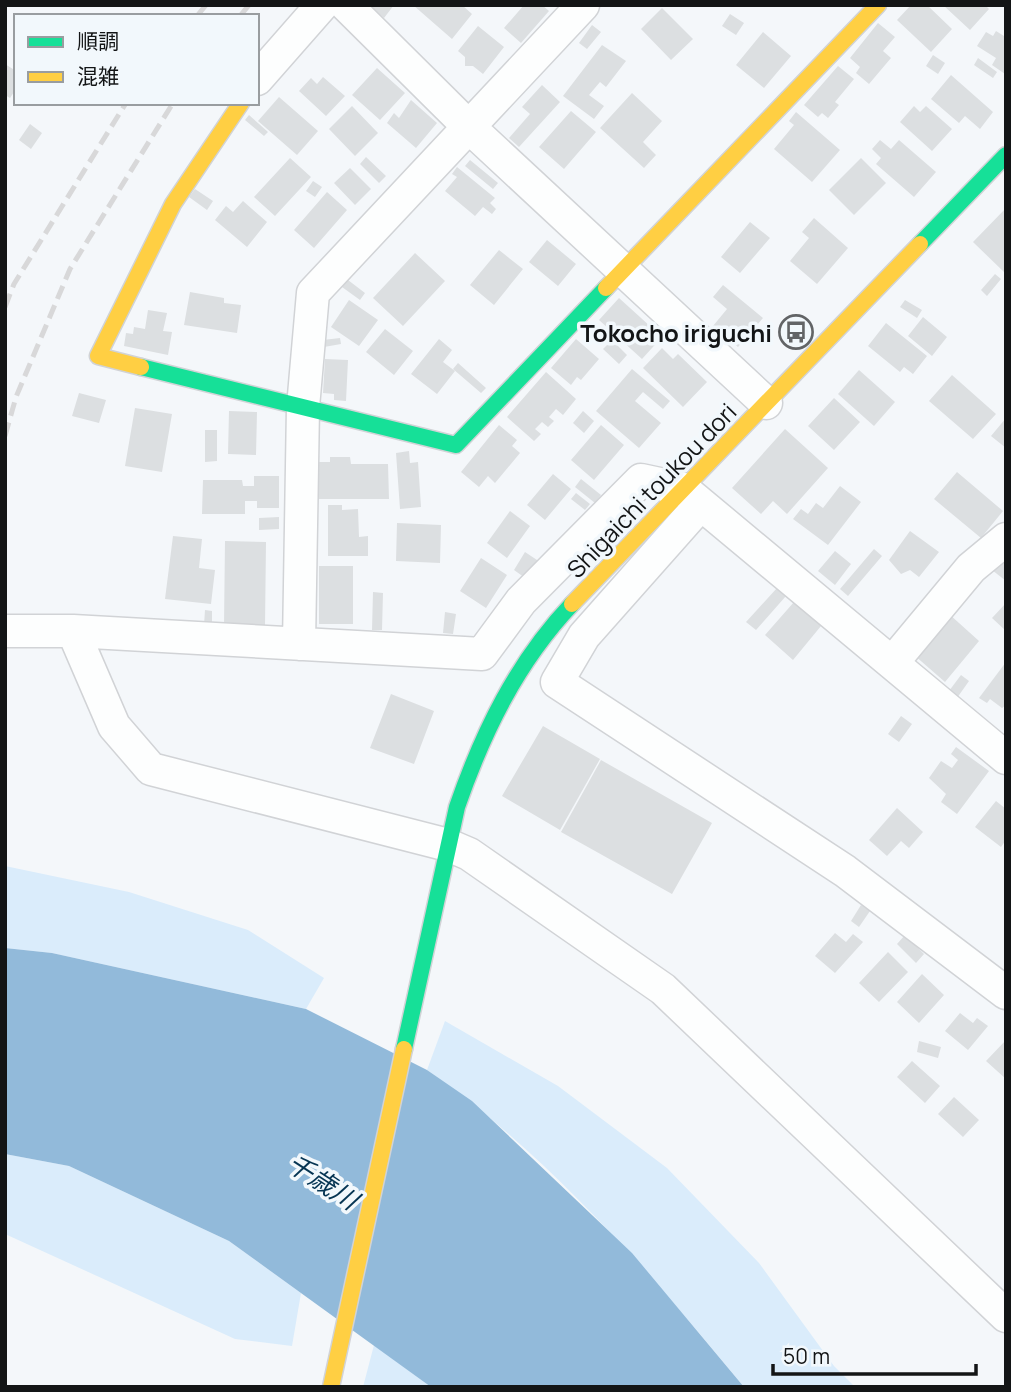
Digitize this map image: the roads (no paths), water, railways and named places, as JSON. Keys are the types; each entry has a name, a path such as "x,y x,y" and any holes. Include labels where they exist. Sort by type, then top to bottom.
{"street":[{"path":"259,77 322,5"},
{"path":"346,5 470,127 766,403"},
{"path":"299,644 303,407 313,293 583,5"},
{"path":"240,105 173,204 98,356 456,445 878,5"},
{"name":"Shigaichi toukou dori","path":"331,1387 431,919 448,845 476,750 531,650 692,497 766,403 1006,155"},
{"path":"5,631 74,631 482,654 521,601 640,480 692,497 1006,758"},
{"path":"692,497 584,636 557,682 845,871 1006,993"},
{"path":"892,663 971,568 1006,539"},
{"path":"74,631 114,726 151,769 448,845 469,854 663,989 1006,1317"}],"water":[{"name":"千歳川","path":"5,948 52,953 306,1009 427,1070 472,1101 632,1253 744,1387 431,1387 229,1241 69,1166 5,1154"}],"railway":[{"path":"199,14 206,5"},
{"path":"242,14 249,5"},
{"path":"5,307 14,284 125,105"},
{"path":"5,436 16,397 70,269 172,105"}],"place":[{"name":"Tokocho iriguchi","path":"796,332"}]}
